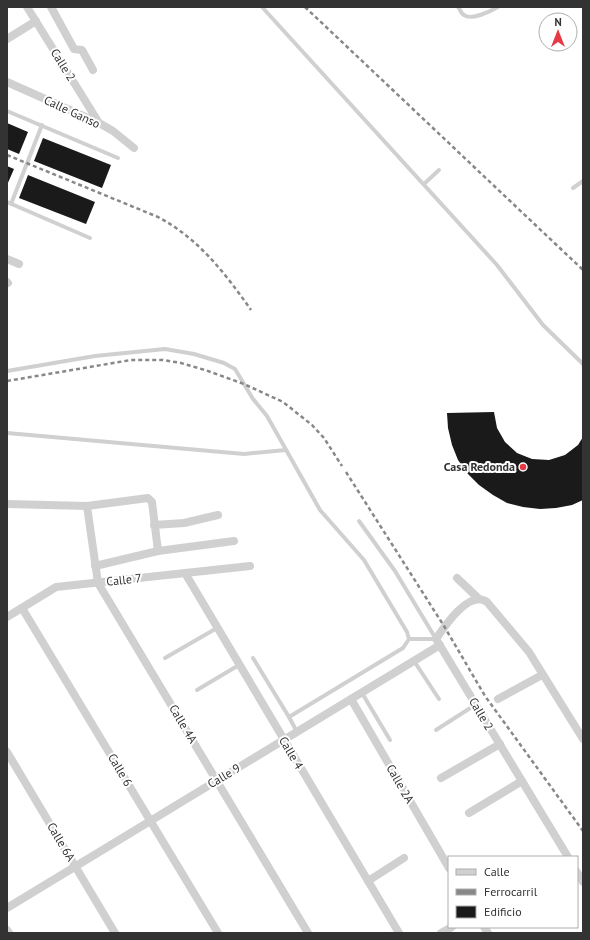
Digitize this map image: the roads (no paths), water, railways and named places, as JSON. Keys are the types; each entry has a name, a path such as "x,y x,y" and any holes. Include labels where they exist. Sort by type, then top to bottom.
{"street":[{"name":"Calle 2","path":"27,7 99,123"},
{"path":"51,7 74,49 82,50 93,70"},
{"path":"7,39 36,21"},
{"name":"Calle Ganso","path":"7,82 99,123 113,131 134,148"},
{"path":"7,259 19,264"},
{"path":"7,504 87,506 148,498 152,502 158,551"},
{"name":"Calle 4A","path":"87,506 98,583 308,933"},
{"path":"154,525 184,522 218,515"},
{"path":"95,566 158,551 234,541"},
{"name":"Calle 7","path":"7,617 56,587 250,566"},
{"name":"Calle 4","path":"185,573 399,933"},
{"path":"457,578 479,599 487,602 529,652 583,739"},
{"path":"438,642 449,619 464,606 479,599"},
{"name":"Calle 6","path":"22,608 218,933"},
{"name":"Calle 2","path":"438,642 567,856"},
{"name":"Calle 9","path":"7,908 414,661 438,642"},
{"path":"498,699 542,674"},
{"name":"Calle 2A","path":"351,699 448,866"},
{"path":"441,778 500,744"},
{"name":"Calle 6A","path":"7,752 115,933"},
{"path":"469,813 522,781"},
{"path":"368,881 404,858"},
{"path":"441,933 450,928"}],"lane":[{"path":"262,7 497,265 543,325 583,364"},
{"path":"458,7 463,15 470,18 498,7"},
{"path":"7,111 118,158"},
{"path":"42,125 9,203 90,238"},
{"path":"424,184 439,170"},
{"path":"573,188 583,181"},
{"path":"7,371 95,356 165,349 194,354 224,363 235,369 253,399 267,416 320,510 364,560 407,632 409,639 403,648 289,717"},
{"path":"7,433 244,454 286,450"},
{"name":"Calle 2","path":"359,522 395,571 438,642"},
{"path":"166,658 217,628"},
{"path":"409,639 438,642"},
{"path":"253,658 297,732"},
{"path":"414,661 439,699"},
{"path":"197,690 239,665"},
{"path":"362,692 390,740"},
{"path":"436,730 476,705"}],"railway":[{"path":"305,7 583,270"},
{"path":"7,155 158,217 186,235 198,246 221,270 251,310"},
{"path":"7,381 131,360 163,360 181,363 244,384 283,402 312,425 324,438 342,466"},
{"path":"346,472 444,626 485,696 583,831"}],"place":[{"name":"Casa Redonda","path":"523,467"}]}
